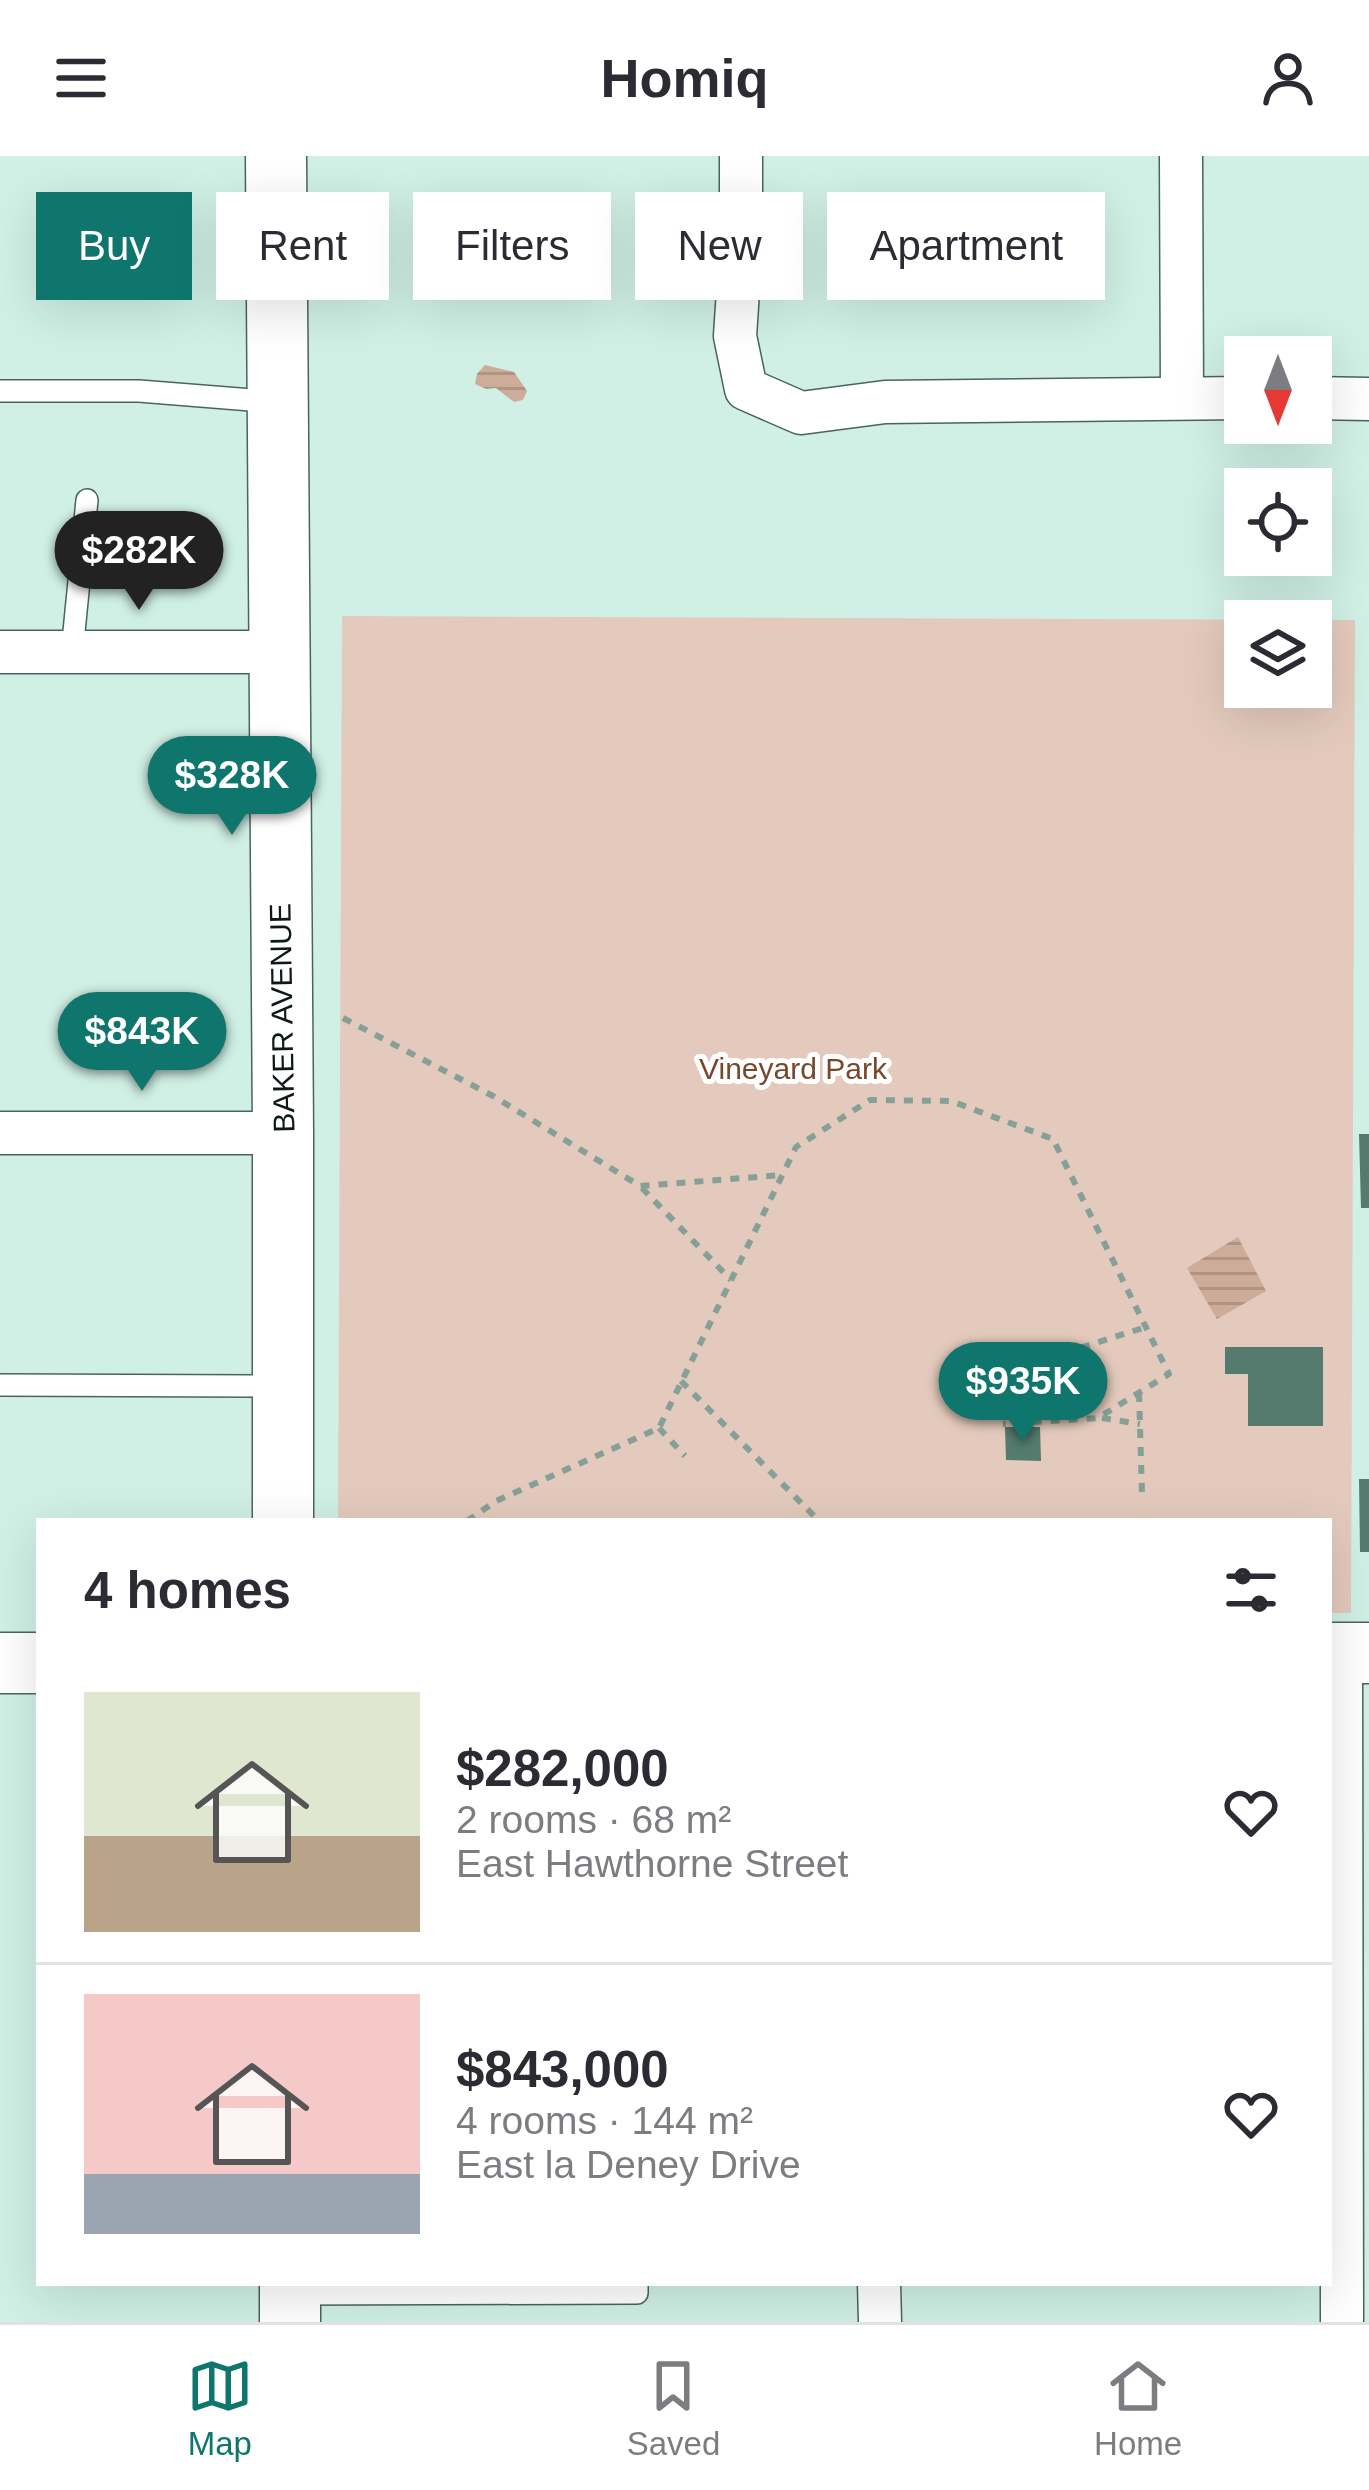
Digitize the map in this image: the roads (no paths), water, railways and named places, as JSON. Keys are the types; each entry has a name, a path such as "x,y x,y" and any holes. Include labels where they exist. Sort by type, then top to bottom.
{"street":[{"name":"BAKER AVENUE","path":"276,156 283,1518"},
{"path":"742,156 735,336 746,389 801,412 885,402 1224,398"},
{"path":"1181,156 1182,398"},
{"path":"1332,398 1369,399"},
{"path":"0,652 278,652"},
{"path":"0,1133 283,1133"},
{"path":"1342,2322 1346,1653"},
{"path":"0,1663 36,1663"},
{"path":"880,2286 880,2322"}],"lane":[{"path":"0,392 139,391 276,402"},
{"path":"72,652 87,500"},
{"path":"0,1385 283,1386"},
{"path":"290,2300 393,2288 637,2293 637,2286"}],"park label":[{"name":"Vineyard Park","path":"793,1068"}]}
